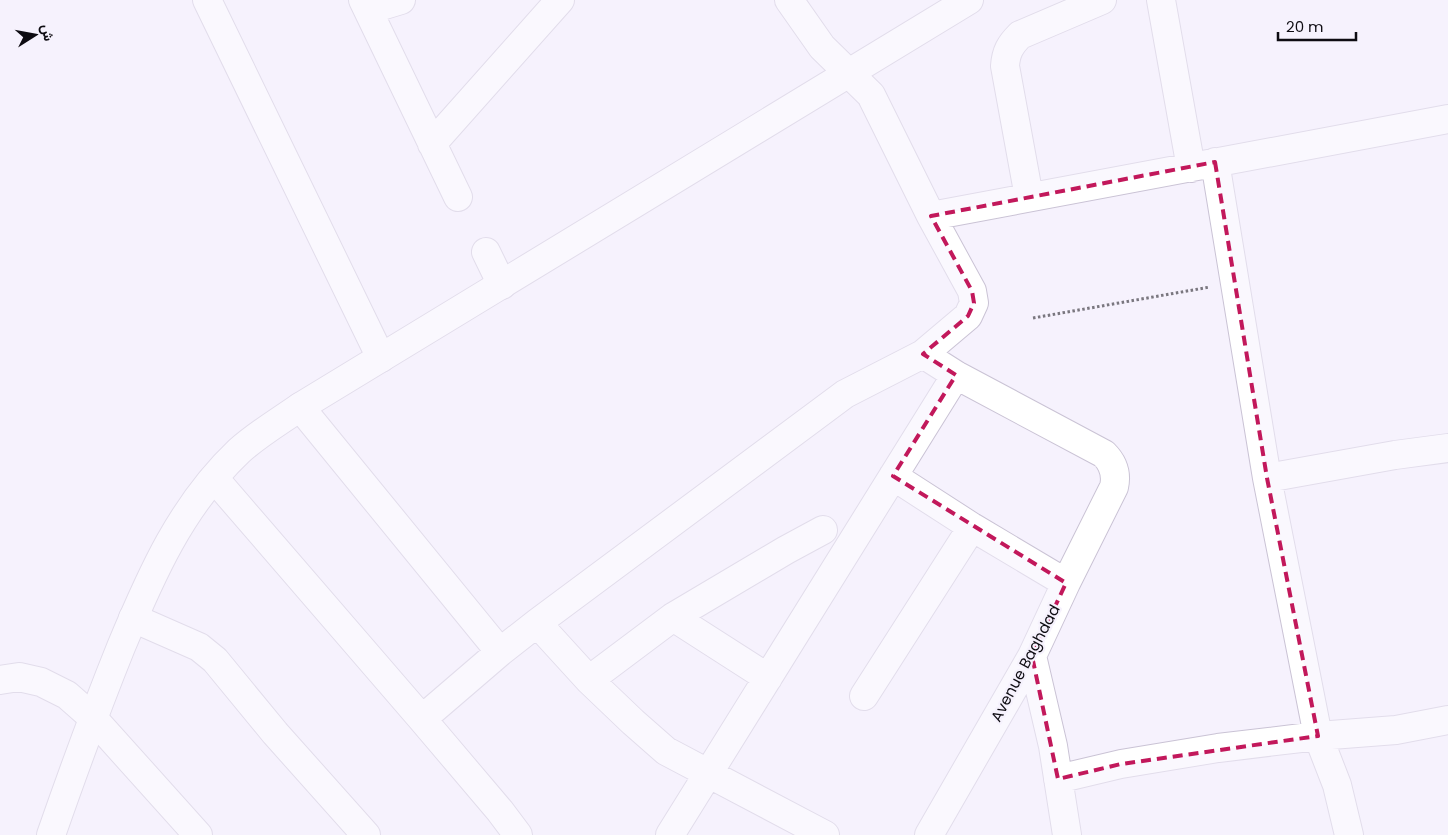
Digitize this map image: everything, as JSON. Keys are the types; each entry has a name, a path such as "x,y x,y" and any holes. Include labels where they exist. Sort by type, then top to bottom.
{"street":[{"path":"207,0 381,358"},
{"path":"401,0 365,5 458,197"},
{"path":"432,144 560,0"},
{"path":"422,719 537,623 845,394 923,354 968,316 974,303 972,291 931,216 872,95 822,47 789,0"},
{"path":"51,835 92,717 133,618 165,548 187,513 214,478 240,451 300,407 969,0"},
{"path":"1030,198 1005,66 1006,55 1011,44 1020,35 1102,0"},
{"path":"1161,0 1235,283 1267,478 1318,736 1337,785 1349,835"},
{"path":"931,216 1448,120"},
{"path":"486,252 502,284"},
{"path":"670,835 956,375 923,354"},
{"name":"Avenue Baghdad","path":"929,835 1032,656 1116,480 1111,461 1104,454 956,375"},
{"path":"300,407 500,652"},
{"path":"1267,478 1395,455 1448,448"},
{"path":"893,476 1066,583"},
{"path":"214,478 422,719 518,835"},
{"path":"864,696 972,526"},
{"path":"590,680 673,617 823,530"},
{"path":"673,617 768,678"},
{"path":"133,618 199,647 215,660 275,733 366,835"},
{"path":"537,623 590,680 632,722 666,752 815,832"},
{"path":"1032,656 1053,746 1067,835"},
{"path":"0,680 20,677 41,682 67,695 92,717 198,835"},
{"path":"1058,779 1121,764 1218,748 1318,736 1396,730 1448,720"}],"path":[{"path":"1033,318 1235,283"}],"highlighted area":[{"path":"1215,162 1267,478 1318,736 1121,764 1058,779 1032,656 1066,583 893,476 956,375 923,354 968,316 974,303 972,291 931,216"}]}
